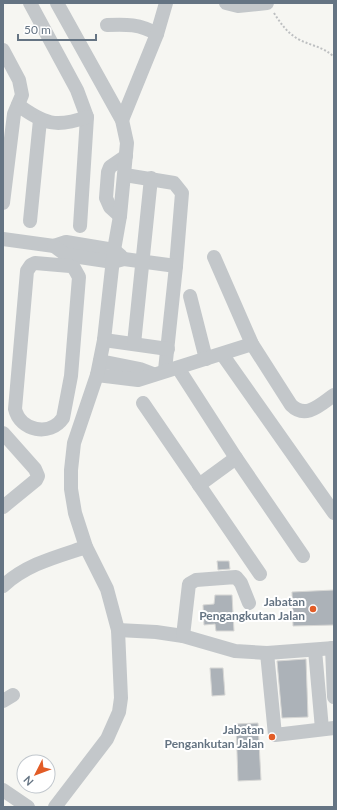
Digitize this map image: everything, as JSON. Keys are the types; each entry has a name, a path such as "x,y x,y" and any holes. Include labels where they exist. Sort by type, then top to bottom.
{"street":[{"path":"30,3 77,90 87,117 80,226"},
{"path":"55,807 108,739 115,723 121,698 118,630 107,589 86,547 75,513 71,489 71,470 74,444 95,380 104,340 117,257 127,143 122,120 57,3"},
{"path":"122,120 157,34 166,3"},
{"path":"226,3 238,6 269,6"},
{"path":"107,25 134,24 157,34"},
{"path":"3,50 22,88 22,95 12,111 4,170 3,203"},
{"path":"12,111 48,123 64,124 87,117"},
{"path":"30,221 40,120"},
{"path":"120,216 110,207 106,198 107,178 110,167 126,156"},
{"path":"125,175 151,178 174,183 182,193 165,371"},
{"path":"134,344 151,178"},
{"path":"3,239 54,246 66,242 117,257 176,266"},
{"path":"214,257 252,344 295,410 304,413 333,398"},
{"path":"35,263 70,266 74,268 79,277 72,376 63,418 59,424 45,430 35,429 20,420 15,409 27,271 31,265 35,263"},
{"path":"190,296 206,359"},
{"path":"104,340 168,349"},
{"path":"72,376 95,380 138,380 252,344"},
{"path":"222,354 334,513"},
{"path":"100,361 140,369 165,371 236,458 303,556"},
{"path":"143,403 260,574"},
{"path":"3,432 35,469 38,476 36,480 3,507"},
{"path":"199,485 236,458"},
{"path":"3,586 21,572 40,562 86,547"},
{"path":"183,636 189,584 196,580 236,577 241,583 249,603"},
{"path":"118,630 156,632 183,636 235,651 267,653 333,648 334,697"},
{"path":"267,653 275,735 328,729 315,650"},
{"path":"3,790 28,807"}],"path":[{"path":"269,6 284,27 292,35 300,40 322,48 334,57"}],"building":[{"path":"217,561 229,561 230,569 218,570"},
{"name":"Jabatan Pengangkutan Jalan","path":"334,590 334,625 293,626 292,592"},
{"path":"215,595 232,595 234,631 216,631 215,624 204,625 203,605 214,604"},
{"path":"306,659 308,717 282,718 277,661"},
{"path":"210,668 223,668 225,695 212,696"},
{"path":"258,723 261,780 238,781 236,724"}],"place":[{"name":"Jabatan Pengangkutan Jalan","path":"313,609"},
{"name":"Jabatan Pengankutan Jalan","path":"272,737"}]}
